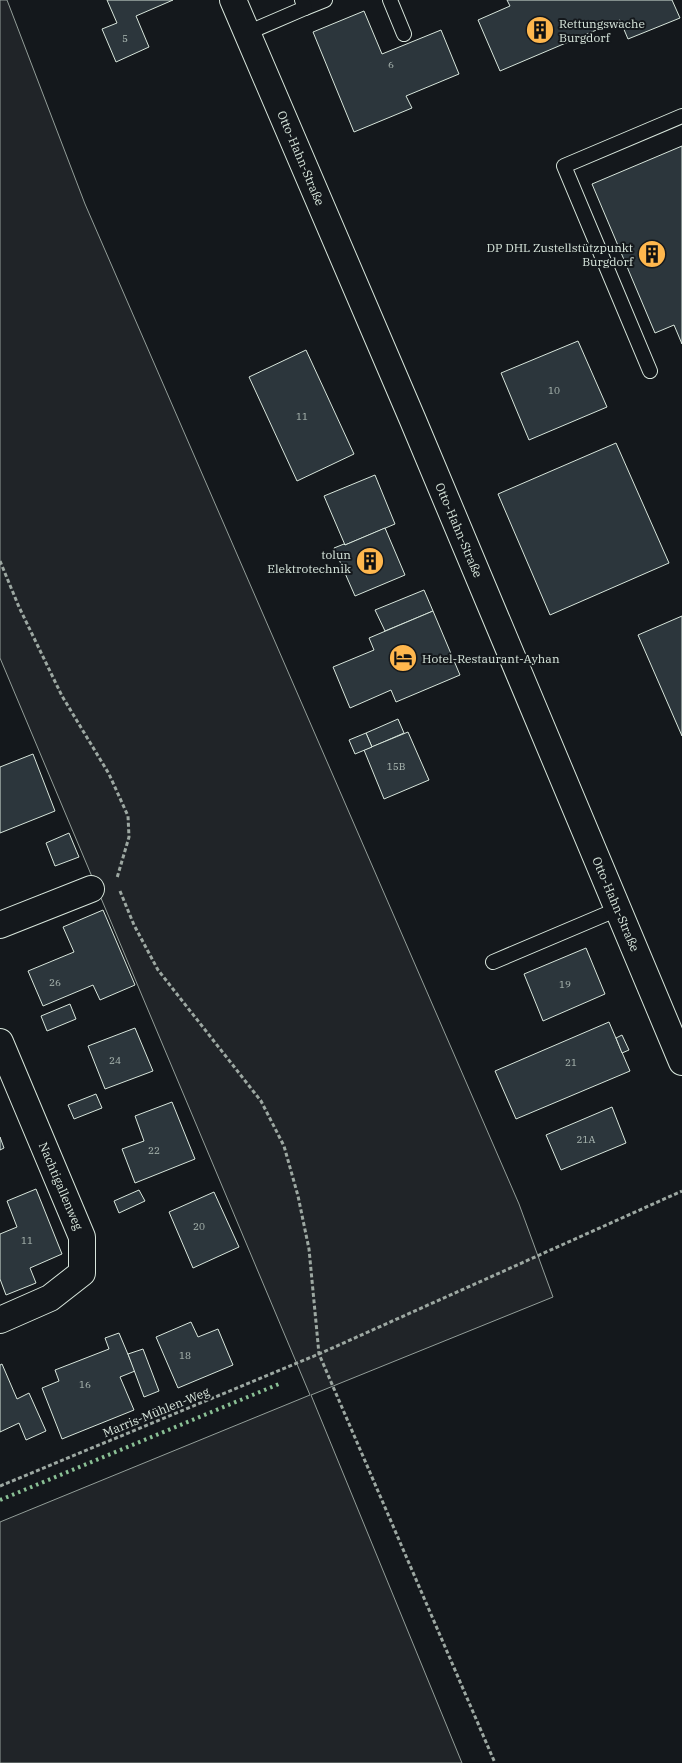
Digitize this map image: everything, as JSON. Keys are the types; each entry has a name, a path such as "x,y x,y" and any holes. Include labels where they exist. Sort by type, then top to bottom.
{"street":[{"name":"Otto-Hahn-Straße","path":"233,0 416,428 682,1062"},
{"path":"0,925 91,889"},
{"name":"Nachtigallenweg","path":"0,1042 82,1237 82,1273 50,1298 0,1320"}],"lane":[{"path":"247,33 304,4 325,0"},
{"path":"390,0 404,34"},
{"path":"650,371 564,166 682,116"},
{"path":"493,962 618,909"}],"path":[{"path":"0,561 19,607 62,696 109,774 128,816 129,837 117,879 123,901 134,926 158,970 261,1101 284,1146 298,1196 309,1249 319,1354 495,1763"},
{"name":"Marris-Mühlen-Weg","path":"0,1486 319,1354 682,1191"}],"shaded area":[{"path":"0,0 7,0 85,204 519,1204 553,1297 311,1395 462,1763 0,1763 0,1522 310,1395 0,658"}],"building":[{"path":"107,0 173,0 136,16 149,47 116,62 102,29 117,23"},
{"name":"Rettungswache Burgdorf","path":"507,0 672,0 680,18 628,39 620,20 500,71 478,20 510,6"},
{"path":"364,11 382,54 441,30 459,74 406,96 412,108 354,132 313,32"},
{"name":"DP DHL Zustellstützpunkt Burgdorf","path":"682,146 682,344 674,325 655,333 592,184"},
{"path":"578,341 607,407 529,440 501,373"},
{"path":"306,350 354,454 297,481 249,377"},
{"path":"616,443 669,563 550,615 498,494"},
{"path":"375,475 395,524 345,545 324,496"},
{"name":"tolun Elektrotechnik","path":"385,528 405,575 355,596 334,548"},
{"path":"424,590 433,611 385,631 375,610"},
{"name":"Hotel-Restaurant-Ayhan","path":"433,611 460,675 396,702 391,690 350,708 333,667 374,650 369,638"},
{"path":"682,616 682,736 638,635"},
{"path":"398,719 404,733 372,747 366,733"},
{"path":"408,732 429,780 384,799 364,750"},
{"path":"366,733 372,747 355,754 349,740"},
{"path":"33,754 55,811 0,833 0,767"},
{"path":"69,833 79,857 55,866 46,843"},
{"path":"103,910 135,985 100,1000 93,985 43,1006 28,971 74,952 63,927"},
{"path":"586,948 605,994 543,1021 524,974"},
{"path":"70,1004 76,1019 47,1031 41,1016"},
{"path":"609,1022 630,1071 516,1119 495,1071"},
{"path":"135,1028 153,1071 105,1089 88,1046"},
{"path":"622,1035 629,1050 622,1053 616,1038"},
{"path":"96,1094 102,1108 74,1119 68,1105"},
{"path":"172,1102 195,1159 135,1183 122,1149 144,1141 135,1116"},
{"path":"612,1107 626,1143 561,1170 546,1135"},
{"path":"0,1137 4,1148 0,1150"},
{"path":"36,1189 62,1254 30,1268 36,1283 6,1295 0,1279 0,1234 17,1227 7,1201"},
{"path":"139,1190 145,1201 119,1213 114,1201"},
{"path":"214,1192 239,1247 193,1268 169,1212"},
{"path":"191,1322 198,1337 218,1329 233,1365 178,1388 156,1337"},
{"path":"119,1333 135,1371 120,1377 134,1410 62,1439 42,1388 59,1381 55,1370 109,1349 105,1338"},
{"path":"143,1349 159,1391 144,1397 128,1354"},
{"path":"2,1364 17,1399 29,1393 46,1431 26,1440 19,1423 0,1432 0,1365"}],"hedge":[{"path":"0,1500 279,1384"}],"place":[{"name":"Rettungswache Burgdorf","path":"540,30"},
{"name":"DP DHL Zustellstützpunkt Burgdorf","path":"652,254"},
{"name":"tolun Elektrotechnik","path":"370,561"},
{"name":"Hotel-Restaurant-Ayhan","path":"403,658"}]}
